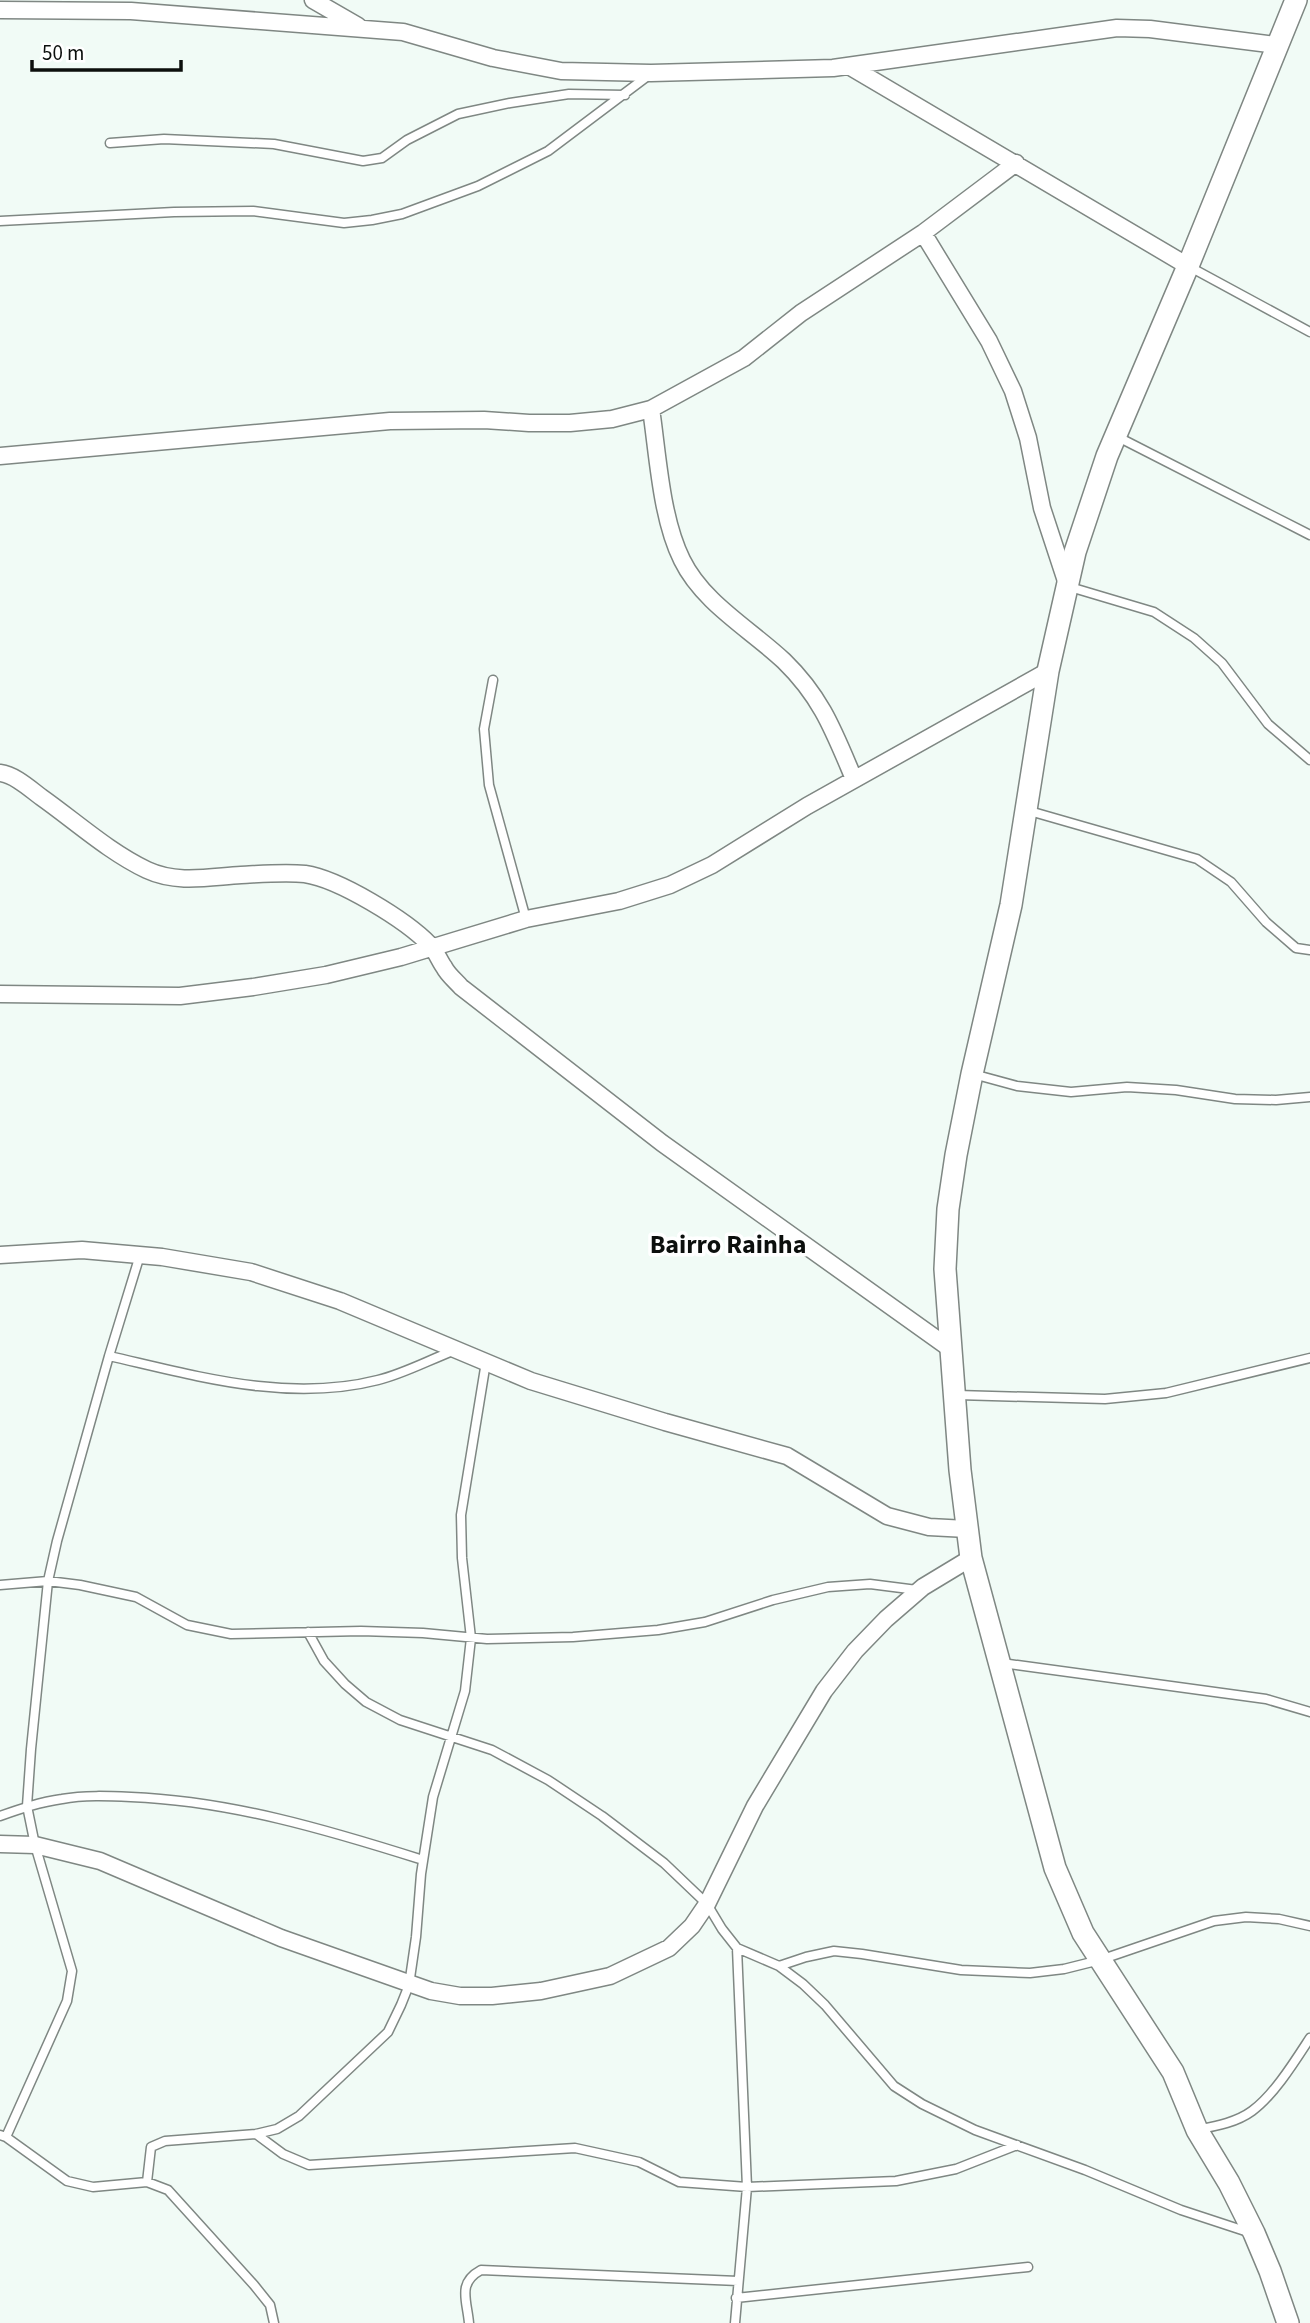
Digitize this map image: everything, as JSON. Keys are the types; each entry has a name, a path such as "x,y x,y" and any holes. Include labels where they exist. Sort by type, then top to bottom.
{"street":[{"path":"313,0 363,29"},
{"path":"1288,2323 1254,2234 1229,2183 1197,2130 1174,2072 1083,1933 1055,1868 971,1558 960,1470 946,1269 948,1209 956,1155 1011,905 1048,671 1074,552 1116,436 1296,0"},
{"path":"0,10 131,11 403,33 493,58 561,71 651,73 849,66 1118,28 1150,29 1276,45"},
{"path":"849,66 1188,266"},
{"path":"0,456 390,421 484,419 529,423 612,419 650,409 744,358 801,313 923,233 1016,163"},
{"path":"923,233 989,341 1013,391 1028,438 1042,508 1067,586"},
{"path":"650,409 668,524 682,561 698,585 784,661 813,693 829,719 854,779"},
{"path":"0,994 180,996 326,975 401,957 526,919 619,901 670,885 712,865 854,779 1048,671"},
{"path":"0,773 8,774 17,780 145,870 167,878 184,880 273,873 307,874 334,883 407,925 432,946 444,969 461,988 662,1143 952,1350"},
{"path":"0,1255 82,1250 140,1255 251,1272 340,1301 531,1381 787,1456 887,1516 929,1527 967,1529"},
{"path":"0,1844 35,1845 100,1861 281,1938 409,1985 460,1996 492,1996 541,1991 610,1976 669,1948 692,1926 707,1904 755,1806 824,1691 862,1643 886,1619 920,1590 971,1558"}],"lane":[{"path":"0,221 174,212 253,211 344,223 402,214 478,186 548,151 651,73"},
{"path":"110,143 164,139 274,144 363,161 382,158 407,139 458,114 569,94 625,94"},
{"path":"1188,266 1310,332"},
{"path":"1116,436 1310,535"},
{"path":"1067,586 1154,612 1194,638 1222,663 1268,724 1310,760"},
{"path":"493,680 484,729 489,785 526,919"},
{"path":"1026,810 1197,859 1231,882 1266,922 1296,948 1310,950"},
{"path":"972,1074 1017,1086 1071,1092 1127,1087 1176,1090 1235,1099 1310,1097"},
{"path":"140,1255 108,1356 48,1581 31,1749 27,1806 35,1845 72,1971 67,2001 3,2136 66,2181 93,2187 147,2182 168,2190 270,2305 274,2323"},
{"path":"108,1356 249,1387 322,1390 379,1380 456,1350"},
{"path":"955,1395 1105,1399 1166,1393 1310,1358"},
{"path":"147,2182 151,2147 165,2141 256,2134 277,2129 299,2116 388,2032 409,1985 433,1797 465,1691 471,1638 462,1558 461,1515 486,1362"},
{"path":"0,1585 48,1581 80,1585 136,1597 187,1625 231,1634 423,1633 471,1638 573,1637 658,1630 705,1622 774,1600 828,1587 870,1584 920,1590"},
{"path":"309,1632 324,1661 366,1702 400,1720 492,1750 548,1780 602,1816 664,1863 707,1904 737,1948 779,1966 825,2005 894,2086 922,2104 975,2130 1085,2169 1181,2210 1254,2234"},
{"path":"999,1662 1266,1699 1310,1712"},
{"path":"0,1816 62,1798 158,1798 215,1805 339,1834 423,1860"},
{"path":"779,1966 834,1951 940,1968 1008,1974 1064,1969 1100,1960 1214,1921 1246,1917 1279,1919 1310,1926"},
{"path":"735,2323 747,2188 737,1948"},
{"path":"1197,2130 1224,2124 1251,2111 1286,2074 1310,2038"},
{"path":"256,2134 283,2154 309,2165 575,2148 639,2162 679,2182 747,2188 896,2181 956,2169 1017,2146"},
{"path":"736,2298 1028,2267"},
{"path":"469,2323 464,2289 471,2275 481,2270 737,2281"}],"district":[{"name":"Bairro Rainha","path":"728,1244"}]}
